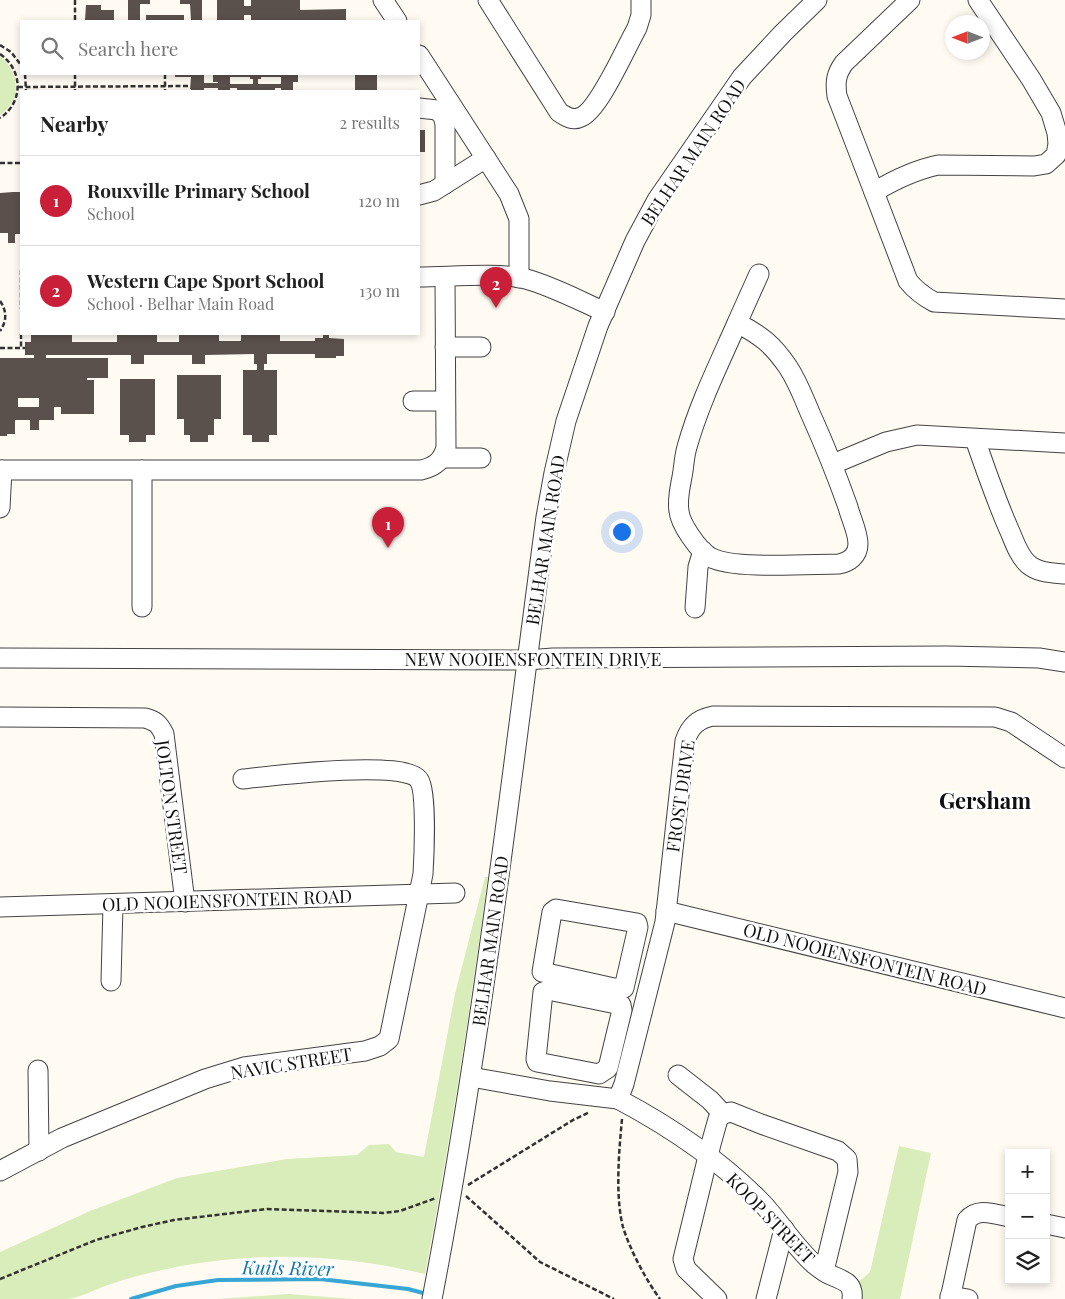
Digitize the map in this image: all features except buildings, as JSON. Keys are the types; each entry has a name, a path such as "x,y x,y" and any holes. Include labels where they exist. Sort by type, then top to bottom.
{"street":[{"path":"383,0 396,20"},
{"path":"488,0 559,112 570,118 579,119 595,106 637,28 641,15 641,0"},
{"name":"BELHAR MAIN ROAD","path":"432,1299 471,1077 546,517 566,422 598,326 635,241 657,200 747,71 816,0"},
{"path":"910,0 844,62 835,82 837,96 908,281 916,291 934,302 1065,309"},
{"path":"874,192 894,180 938,165 1034,166 1046,164 1056,155 1057,133 1051,114 1031,79 978,0"},
{"path":"420,57 509,194 519,219 519,278"},
{"path":"420,108 437,110 445,120 445,184"},
{"path":"420,195 434,191 486,158"},
{"path":"737,323 759,334 772,346 788,368 800,390 833,464 856,532 858,544 856,553 847,562 839,564 735,564 710,557 703,551 681,520 678,497 687,448 709,385 759,274"},
{"path":"0,508 1,470 421,470 432,467 442,458 446,447 445,276"},
{"path":"420,277 508,276 519,278 536,282 605,312"},
{"path":"445,346 481,346"},
{"path":"413,401 445,401"},
{"path":"833,464 886,442 907,436 1065,444"},
{"path":"975,439 1000,510 1027,564 1044,572 1065,574"},
{"path":"442,458 481,458"},
{"path":"142,470 142,606"},
{"path":"694,608 698,567 703,551"},
{"name":"NEW NOOIENSFONTEIN DRIVE","path":"0,658 527,660 554,658 947,656 1039,658 1065,662"},
{"name":"FROST DRIVE","path":"617,1100 624,1084 665,922 685,741 694,725 706,717 713,716 995,717 1011,722 1065,758"},
{"name":"JOLTON STREET","path":"0,717 145,718 153,720 160,725 164,734 185,902"},
{"name":"NAVIC STREET","path":"0,1171 62,1138 205,1079 244,1067 365,1051 380,1046 389,1039 393,1028 424,874 423,792 420,781 416,775 394,770 321,771 243,779"},
{"name":"OLD NOOIENSFONTEIN ROAD","path":"0,907 455,893"},
{"path":"112,981 113,905"},
{"path":"556,909 637,923 638,927 632,956 625,986 622,989 544,974 542,971 552,912 556,909"},
{"name":"OLD NOOIENSFONTEIN ROAD","path":"666,911 1065,1008"},
{"path":"632,956 655,963"},
{"path":"548,990 619,1004 622,1010 620,1016 608,1068 602,1073 591,1074 536,1061 544,991 548,990"},
{"path":"620,1016 640,1021"},
{"path":"38,1070 39,1151"},
{"path":"678,1075 710,1100 723,1114"},
{"path":"471,1077 550,1091 617,1100"},
{"name":"KOOP STREET","path":"617,1100 680,1134 737,1178 763,1204 813,1263 824,1271 846,1281 853,1291 852,1299"},
{"path":"717,1299 686,1269 683,1259 708,1155 718,1119 723,1114 731,1112 838,1151 844,1156 848,1163 848,1172 824,1271"},
{"path":"956,1298 967,1220 970,1216 980,1212 1005,1216"},
{"path":"1050,1225 1065,1228"},
{"path":"766,1299 784,1229"}],"path":[{"path":"75,0 75,20"},
{"path":"0,44 11,52 20,64"},
{"path":"0,54 13,67 17,75 18,87 11,108 0,118"},
{"path":"24,75 26,87"},
{"path":"75,75 75,90"},
{"path":"165,75 165,90"},
{"path":"18,87 190,86"},
{"path":"0,163 20,163"},
{"path":"0,300 5,312 5,319 0,330"},
{"path":"0,348 23,348 21,335"},
{"path":"467,1186 573,1120 617,1100 623,1113 619,1172 623,1226 630,1244 660,1299"},
{"path":"462,1191 527,1253 540,1262 614,1299"},
{"path":"0,1279 96,1240 142,1226 174,1220 267,1209 400,1212 442,1195"}],"green space":[{"path":"0,56 11,69 16,86 12,102 0,115"},
{"path":"485,877 488,877 467,1026 425,1274 334,1259 303,1257 242,1258 212,1261 153,1272 68,1299 0,1299 0,1252 90,1211 177,1178 287,1159 357,1155 369,1145 389,1144 396,1152 424,1157 455,994"},
{"path":"899,1146 931,1153 900,1299 858,1299 856,1284 870,1272"},
{"path":"288,1294 354,1299 217,1299"}],"waterway":[{"name":"Kuils River","path":"131,1299 176,1286 218,1280 320,1279 408,1289 427,1294"}],"place":[{"name":"Western Cape Sport School","path":"496,308"},
{"name":"Rouxville Primary School","path":"388,548"}],"district":[{"name":"Gersham","path":"985,800"}]}
